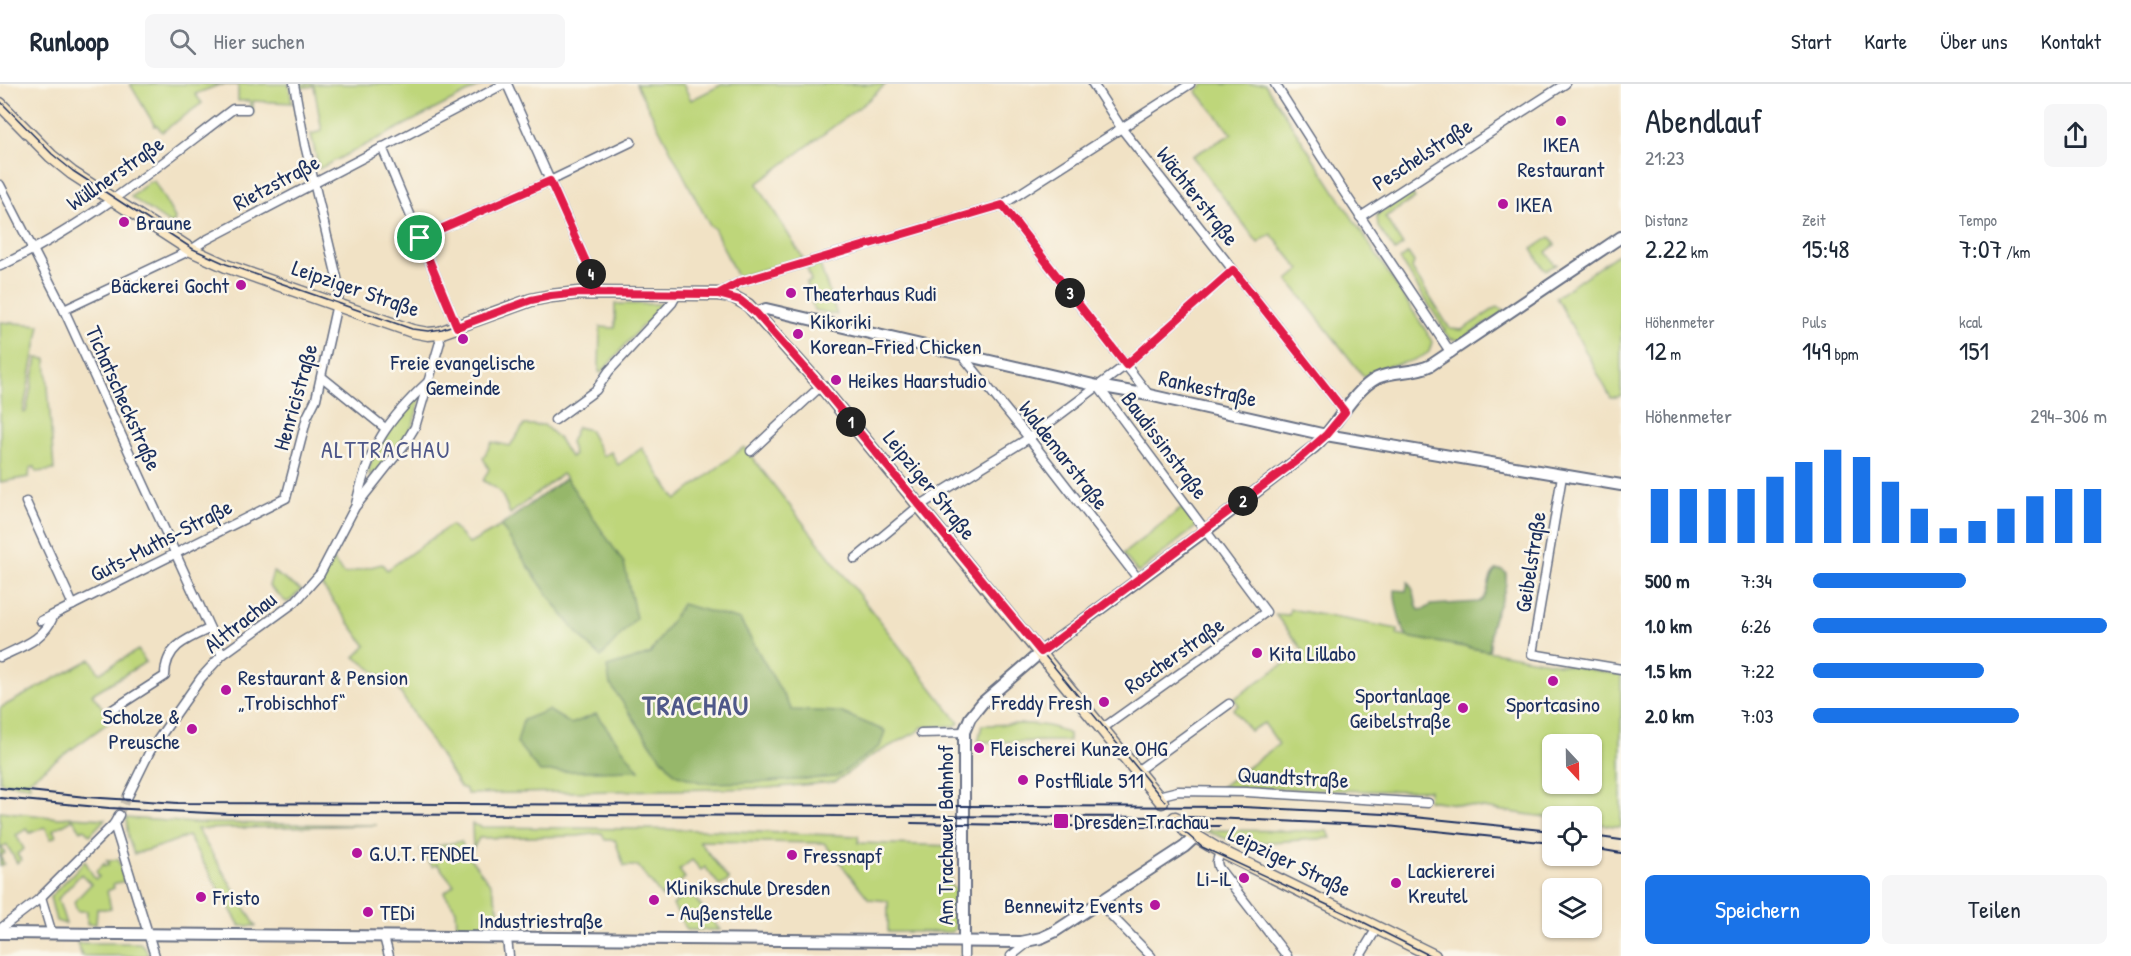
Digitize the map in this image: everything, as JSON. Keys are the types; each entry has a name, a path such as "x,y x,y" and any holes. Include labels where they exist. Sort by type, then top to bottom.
{"main road":[{"name":"Leipziger Straße","path":"0,104 51,156 112,200 191,250 226,266 412,331 428,334 439,333 531,300 568,294 718,294 740,300 756,313 821,386 1160,799"},
{"name":"Leipziger Straße","path":"1183,827 1220,851 1434,956"}],"street":[{"name":"Henricistraße","path":"286,498 307,417 316,399 322,377 340,290 314,182 294,84"},
{"name":"Rietzstraße","path":"64,310 191,250 314,182 506,84"},
{"path":"506,84 596,284 596,293"},
{"name":"Wächterstraße","path":"1093,84 1122,129 1345,412"},
{"path":"718,294 740,282 1002,205 1190,84"},
{"name":"Peschelstraße","path":"1275,84 1451,353"},
{"name":"Peschelstraße","path":"1360,217 1565,84"},
{"name":"Wüllnerstraße","path":"0,266 33,251 112,200 233,109 247,109"},
{"path":"420,238 550,181 631,142"},
{"path":"382,147 457,327"},
{"name":"Tichatscheckstraße","path":"0,185 64,310 222,655"},
{"path":"1002,205 1149,395"},
{"path":"1041,652 1206,530 1326,435 1360,392 1376,379 1387,375 1424,370 1621,237"},
{"path":"855,559 920,506 1029,438 1098,387 1233,270"},
{"path":"555,420 596,390 609,371 672,303 677,294"},
{"name":"Rankestraße","path":"756,313 766,309 1098,387 1149,395 1326,435 1621,485"},
{"name":"Alttrachau","path":"128,796 150,751 201,678 222,655 295,602 320,574 355,507 404,445 415,427 440,342 439,333"},
{"name":"Waldemarstraße","path":"960,353 1139,580"},
{"path":"322,377 385,428"},
{"name":"Alttrachau","path":"355,507 363,472 385,428 429,381"},
{"path":"750,451 821,386"},
{"name":"Baudissinstraße","path":"1098,387 1266,612"},
{"name":"Geibelstraße","path":"1562,476 1532,654 1621,669"},
{"name":"Guts-Muths-Straße","path":"41,621 286,498"},
{"path":"26,502 74,605"},
{"name":"Roscherstraße","path":"1102,728 1266,612"},
{"name":"Guts-Muths-Straße","path":"0,657 40,636 49,627 54,615"},
{"path":"109,712 165,676 165,665 181,642 209,629"},
{"name":"Am Trachauer Bahnhof","path":"964,942 964,732 970,718 983,702 1041,652"},
{"path":"1137,771 1229,704"},
{"path":"921,733 964,732"},
{"name":"Quandtstraße","path":"1160,799 1178,791 1248,792 1428,803"},
{"path":"0,931 41,897 114,824 119,815"},
{"path":"114,824 155,956"},
{"name":"Industriestraße","path":"1011,956 1030,941 1054,932 1184,847 1183,827"},
{"path":"1220,851 1218,867 1287,956"},
{"path":"41,897 52,934"},
{"path":"1099,903 1151,956"},
{"path":"1360,956 1377,928"},
{"name":"Industriestraße","path":"0,931 52,934 384,938 1030,941"},
{"path":"384,938 389,956"},
{"path":"507,939 509,956"},
{"path":"964,942 964,956"}],"green space":[{"path":"130,84 289,84 292,103 253,101 253,114 249,114 250,101 238,101 238,85 219,85 195,94 202,103 162,132 157,125 155,126"},
{"path":"299,84 484,84 319,169 311,134 322,131 314,86 300,88"},
{"path":"636,84 683,84 691,100 723,84 886,84 866,102 757,184 803,258 737,277 714,228 710,226"},
{"path":"1205,84 1265,84 1426,331 1432,342 1429,352 1414,360 1380,368 1364,377 1288,280 1300,270 1271,234 1258,243 1192,156 1232,134 1196,91"},
{"path":"154,181 175,218 174,223 169,223 131,197 149,182"},
{"path":"1411,192 1415,198 1385,217 1403,245 1395,251 1378,227 1377,215"},
{"path":"1550,237 1555,245 1546,252 1554,264 1558,264 1546,270 1532,249"},
{"path":"1621,252 1621,396 1611,398 1556,297"},
{"path":"1408,253 1414,262 1412,269 1450,329 1462,330 1497,307 1503,309 1503,313 1460,340 1451,339 1443,331 1445,330 1400,260"},
{"path":"820,265 837,315 814,310 806,283 811,281 807,268"},
{"path":"615,304 663,304 663,308 640,328 601,373 599,372 600,327 615,328"},
{"path":"0,322 40,325 23,413 26,412 37,358 46,359 54,470 36,472 35,467 30,468 29,477 0,482"},
{"path":"419,394 421,396 413,425 378,472 369,475 370,466 380,444"},
{"path":"524,425 544,425 559,439 570,457 574,455 570,442 577,427 589,430 603,456 611,452 618,465 642,448 676,500 744,447 959,723 955,726 922,727 919,731 871,756 835,782 767,788 467,794 466,789 460,787 398,689 355,657 366,646 319,582 333,560 344,574 382,564 387,570 451,525 469,544 501,526 566,478 562,474 510,514 501,493 483,481 489,469 483,458 492,442 510,446"},
{"path":"566,478 624,563 636,618 601,657 587,644 561,612 501,526"},
{"path":"1182,508 1197,526 1138,573 1123,554"},
{"path":"1496,570 1506,573 1506,580 1504,593 1491,626 1489,651 1407,637 1398,614 1395,590 1406,591 1408,582 1419,610 1431,605 1479,602 1486,595"},
{"path":"273,572 301,590 290,601 286,602 269,586"},
{"path":"682,604 740,620 792,710 840,712 885,731 880,746 836,777 767,782 703,783 675,774 652,746 610,684 607,667 650,654"},
{"path":"1290,609 1398,629 1397,635 1402,636 1621,675 1621,827 1602,824 1602,806 1542,806 1542,817 1428,800 1429,790 1370,791 1221,787 1279,744 1264,723 1250,731 1233,709 1239,705 1234,699 1303,650 1275,614 1289,615"},
{"path":"138,650 146,662 92,694 112,720 29,780 30,786 0,782 0,708 91,659 99,673"},
{"path":"548,710 571,724 596,714 639,770 540,772 517,743 523,720"},
{"path":"982,725 1049,726 1069,734 1069,741 978,742"},
{"path":"0,811 59,818 105,819 90,835 84,829 81,831 73,819 53,830 56,836 51,839 45,827 30,833 27,829 16,835 24,849 17,854 21,860 17,863 7,845 1,848 5,853 0,856"},
{"path":"126,818 195,823 377,825 197,829 256,926 240,926 188,836 134,854 128,838"},
{"path":"472,824 482,827 710,830 858,836 859,843 955,846 955,851 949,852 951,887 956,888 955,929 951,932 888,932 888,901 869,899 824,843 699,841 729,880 720,886 705,867 701,870 692,860 679,870 685,878 662,897 638,866 624,866 615,840 605,840 602,833 577,836 479,838 473,849"},
{"path":"1203,830 1328,831 1331,838 1240,844"},
{"path":"461,841 466,853 491,885 504,928 457,928 456,910 444,893 454,885 437,864 433,867 420,850"},
{"path":"106,859 109,861 118,859 125,881 113,884 114,888 107,891 111,909 97,909 96,924 87,924 87,911 77,911 74,902 91,884 81,874 58,899 66,924 56,921 50,897 85,861 95,879 99,877 96,871 104,863 105,866 109,864"},
{"path":"689,891 720,930 687,930 673,905"},
{"path":"77,943 140,943 146,949 148,956 82,956"}],"tunnel":[{"path":"119,815 128,796"}],"tram line":[{"path":"0,101 52,154 73,171 193,249 226,264 412,329 428,331 442,329 530,298 551,294 596,291 721,293 736,295 752,304 818,379 1165,802"},
{"path":"1172,818 1175,822"},
{"path":"1181,829 1202,847 1345,913 1431,956"}],"railway":[{"path":"0,788 178,803 1243,807 1384,814 1542,830"},
{"path":"0,798 109,808 229,814 1190,817 1387,826 1542,842"},
{"path":"911,823 1220,826"},
{"path":"1602,837 1621,840"},
{"path":"1602,850 1621,853"}],"place":[{"name":"IKEA Restaurant","path":"1561,121"},
{"name":"IKEA","path":"1503,204"},
{"name":"Braune","path":"124,222"},
{"name":"Bäckerei Gocht","path":"241,285"},
{"name":"Theaterhaus Rudi","path":"791,293"},
{"name":"Kikoriki Korean-Fried Chicken","path":"798,334"},
{"name":"Freie evangelische Gemeinde","path":"463,339"},
{"name":"Heikes Haarstudio","path":"836,380"},
{"name":"Kita Lillabo","path":"1257,653"},
{"name":"Sportcasino","path":"1553,681"},
{"name":"Restaurant & Pension „Trobischhof“","path":"226,690"},
{"name":"Freddy Fresh","path":"1104,702"},
{"name":"Sportanlage Geibelstraße","path":"1463,708"},
{"name":"Scholze & Preusche","path":"192,729"},
{"name":"Fleischerei Kunze OHG","path":"979,748"},
{"name":"Postfiliale 511","path":"1023,780"},
{"name":"Dresden-Trachau","path":"1061,821"},
{"name":"G.U.T. FENDEL","path":"357,853"},
{"name":"Fressnapf","path":"792,855"},
{"name":"Li-iL","path":"1244,878"},
{"name":"Lackiererei Kreutel","path":"1396,883"},
{"name":"Fristo","path":"201,897"},
{"name":"Klinikschule Dresden - Außenstelle","path":"654,900"},
{"name":"Bennewitz Events","path":"1155,905"},
{"name":"TEDi","path":"368,912"}],"district":[{"name":"ALTTRACHAU","path":"386,450"},
{"name":"TRACHAU","path":"696,705"}],"route":[{"path":"420,238 457,327 531,300 579,293 718,294 732,296 748,305 821,386 1041,652 1300,458 1326,435 1345,412 1233,270 1126,365 1002,205 740,282 718,294 596,293 596,284 550,181 420,238"}]}
